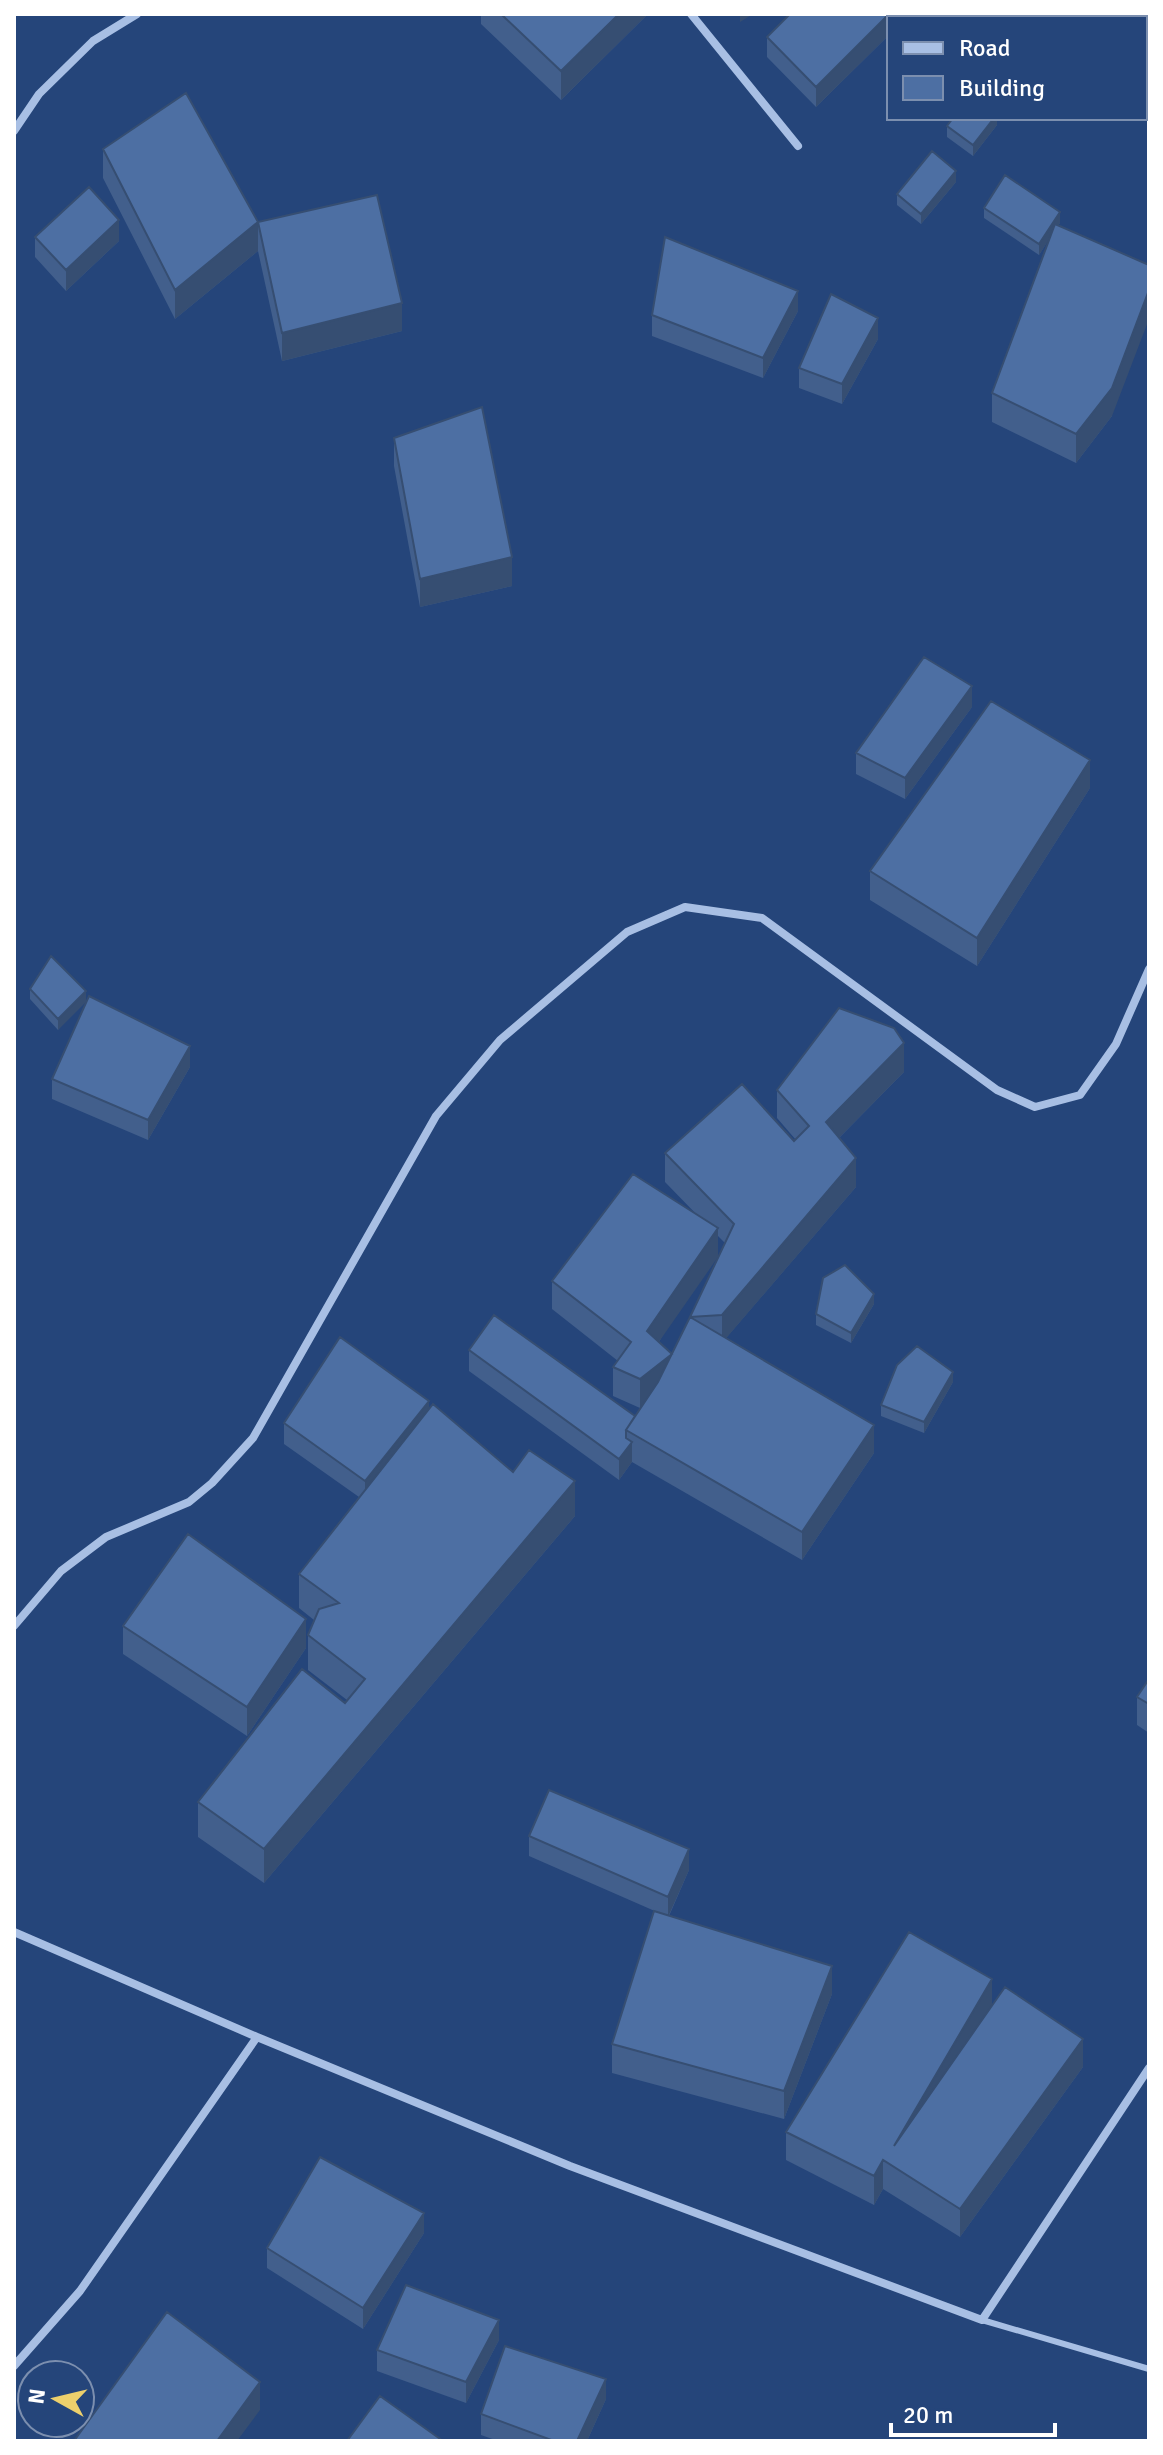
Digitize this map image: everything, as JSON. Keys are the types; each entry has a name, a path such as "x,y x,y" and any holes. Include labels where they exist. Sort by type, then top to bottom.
{"street":[{"path":"14,131 39,94 93,41 137,14"},
{"path":"691,14 798,146"},
{"path":"14,1626 61,1571 106,1537 189,1502 212,1483 253,1438 436,1116 500,1040 627,932 685,907 762,918 997,1090 1035,1107 1080,1095 1116,1044 1149,969"},
{"path":"14,1932 257,2037 570,2166 982,2320 1149,2068"},
{"path":"14,2366 80,2291 257,2037"}],"lane":[{"path":"982,2320 1149,2369"}],"building":[{"path":"501,14 619,14 561,71"},
{"path":"790,14 889,14 816,87 767,37"},
{"path":"1022,14 1024,16 962,16"},
{"path":"186,93 258,222 175,290 103,149"},
{"path":"952,120 992,120 973,145 947,126"},
{"path":"932,151 956,171 921,214 897,194"},
{"path":"1005,175 1060,212 1039,244 984,208"},
{"path":"89,187 119,220 66,270 35,237"},
{"path":"377,195 402,303 282,333 258,222"},
{"path":"1055,224 1149,265 1149,290 1112,388 1076,434 992,393"},
{"path":"665,237 798,291 763,358 652,315"},
{"path":"831,294 878,318 842,384 799,368"},
{"path":"482,407 512,557 420,579 394,438"},
{"path":"924,657 972,686 905,778 856,753"},
{"path":"991,701 1090,760 977,938 870,871"},
{"path":"51,956 86,991 58,1019 30,989"},
{"path":"89,996 190,1046 148,1120 52,1079"},
{"path":"839,1008 894,1028 904,1043 826,1122 856,1158 722,1315 690,1317 734,1224 665,1153 742,1084 794,1141 809,1126 777,1090"},
{"path":"633,1174 718,1228 647,1331 672,1354 640,1379 613,1367 631,1342 552,1281"},
{"path":"845,1265 874,1294 851,1333 816,1314 823,1278"},
{"path":"494,1315 635,1416 626,1430 626,1438 632,1442 619,1459 469,1350"},
{"path":"690,1317 874,1425 802,1532 626,1430 658,1382"},
{"path":"340,1337 429,1401 365,1481 284,1423"},
{"path":"917,1346 953,1372 924,1422 881,1405 897,1365"},
{"path":"433,1404 513,1472 529,1450 575,1481 264,1849 198,1802 302,1669 345,1703 365,1679 308,1635 319,1609 339,1603 299,1574"},
{"path":"188,1534 306,1619 247,1707 123,1626"},
{"path":"1149,1679 1149,1704 1137,1697"},
{"path":"549,1790 689,1849 668,1897 529,1836"},
{"path":"654,1911 832,1966 784,2091 612,2044"},
{"path":"909,1932 992,1979 894,2146 1005,1987 1083,2039 960,2209 883,2160 874,2176 786,2132"},
{"path":"320,2157 424,2213 363,2308 267,2248"},
{"path":"406,2285 499,2320 466,2382 377,2350"},
{"path":"167,2312 260,2382 217,2441 74,2441 96,2439 96,2410"},
{"path":"505,2346 606,2379 577,2441 554,2441 481,2414"},
{"path":"380,2396 443,2441 347,2441"}]}
